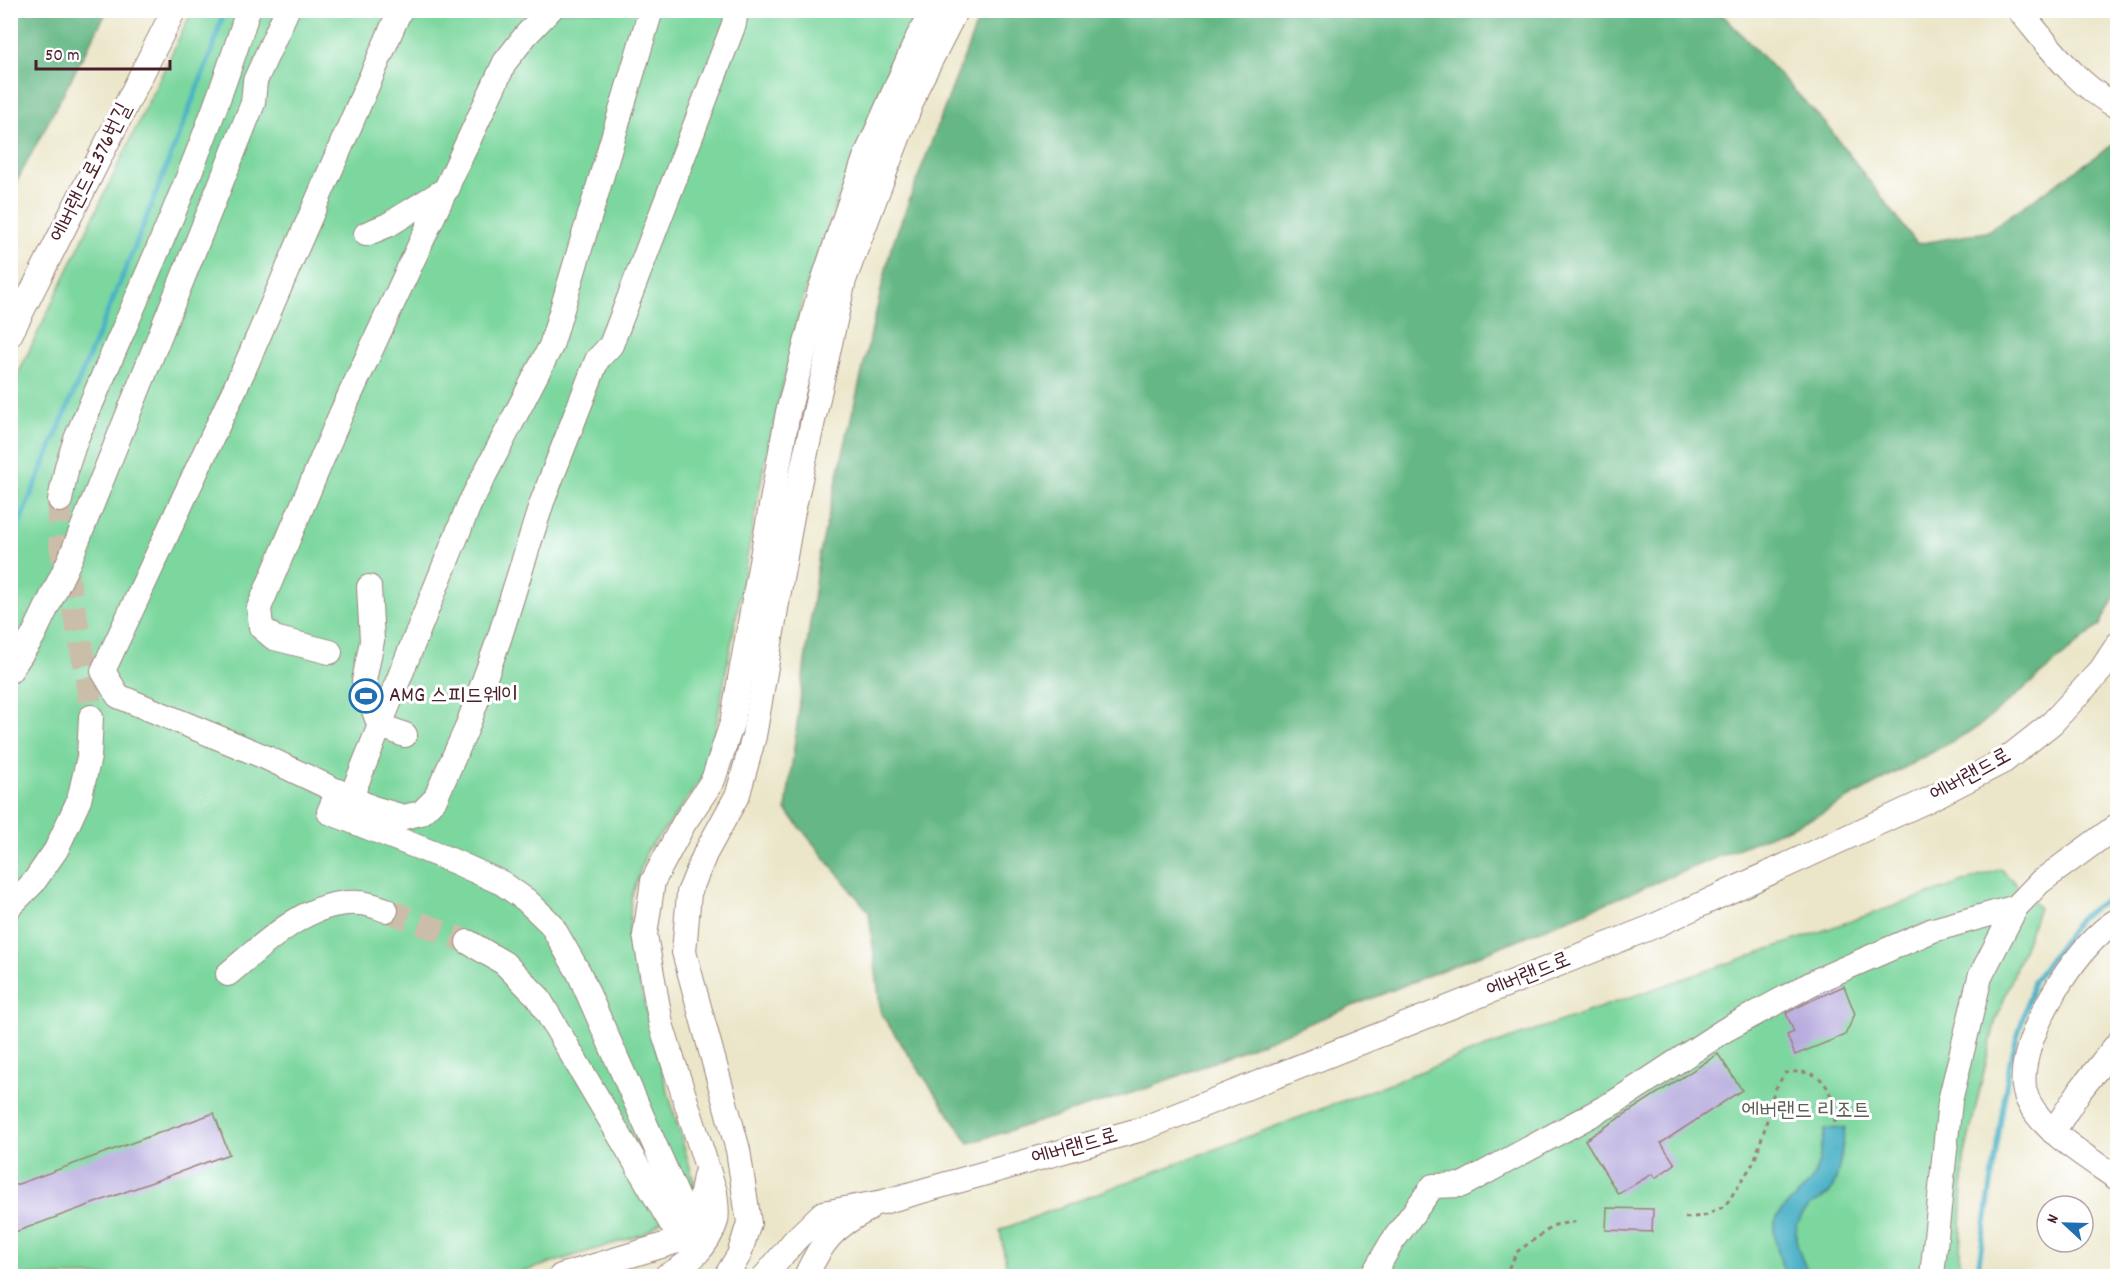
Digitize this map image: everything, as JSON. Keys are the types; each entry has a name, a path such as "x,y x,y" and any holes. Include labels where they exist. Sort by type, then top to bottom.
{"street":[{"name":"에버랜드로376번길","path":"10,335 174,10"},
{"path":"60,500 67,466 76,439 202,141 233,59 248,10"},
{"path":"10,671 33,636 70,559 253,103 255,81 287,10"},
{"path":"400,10 245,367 103,670 118,696 265,757 373,808 404,817 421,813 435,799 466,730 488,672 546,492 597,360 611,345 734,24 736,10"},
{"path":"330,652 274,638 261,627 259,608 340,414 448,188 505,62 550,10"},
{"path":"651,10 551,346 469,505 379,725 344,794 329,812 502,883 526,900 551,924 579,973 682,1207 681,1240"},
{"path":"666,1276 678,1271 704,1247 717,1219 715,1192 661,1024 645,935 653,880 684,823 713,780 732,723 788,412 820,290 865,158 918,38 933,10"},
{"path":"726,1276 739,1255 749,1224 738,1150 684,952 689,893 705,854 738,795 754,736 792,516 844,280 918,85 956,10"},
{"path":"2019,10 2069,71 2106,100 2118,106"},
{"path":"202,141 234,151"},
{"path":"366,234 388,225 448,188"},
{"path":"369,587 372,641 364,681 379,725"},
{"name":"에버랜드로","path":"883,1202 1142,1129 1652,927 1928,800 2004,761 2052,723 2101,670 2118,644"},
{"path":"10,906 33,883 56,850 79,800 88,757 91,717"},
{"path":"379,725 405,735"},
{"path":"1932,1276 1950,1101 1980,977 2016,907 2040,882 2118,825"},
{"path":"228,974 293,921 322,908 360,903 386,910"},
{"path":"1372,1276 1392,1242 1433,1186 1462,1185 1615,1102 1725,1030 1818,980 1933,930 2016,907"},
{"path":"2118,920 2108,926 2080,953 2050,1000 2034,1033 2025,1067 2025,1092 2033,1108 2053,1132 2118,1179"},
{"path":"468,942 504,963 538,997 681,1240"},
{"path":"2053,1132 2081,1089 2118,1043"},
{"path":"561,1276 681,1240 694,1224 706,1168"},
{"path":"807,1276 823,1268 883,1202"},
{"path":"765,1276 795,1240 823,1213 883,1202"},
{"path":"807,1276 818,1250 843,1222 883,1202"}],"path":[{"path":"1685,1218 1704,1216 1725,1206 1754,1162 1766,1128 1774,1091 1785,1073 1800,1070 1821,1078 1831,1092 1835,1124"},
{"path":"1504,1276 1518,1251 1555,1226 1578,1221"},
{"path":"1575,1276 1581,1276"}],"green space":[{"path":"982,10 1719,11 1826,124 1917,244 1986,232 2117,142 2118,590 2100,625 1978,727 1817,816 1151,1087 969,1143 881,1014 869,912 786,810 818,561 891,248"},
{"path":"10,11 107,11 11,192"},
{"name":"AMG 스피드웨이","path":"192,11 921,11 893,57 806,287 763,471 708,770 670,823 647,850 631,899 629,942 661,1068 698,1195 644,1234 509,1276 11,1276 10,391"},
{"name":"에버랜드 리조트","path":"2001,869 2039,908 1995,1023 1964,1158 1959,1276 1008,1276 1000,1230 1486,1047"}],"water":[{"path":"1845,1128 1833,1186 1828,1194 1811,1205 1803,1214 1796,1231 1798,1248 1810,1276 1783,1276 1775,1240 1774,1227 1777,1217 1811,1181 1819,1160 1825,1129"}],"building":[{"path":"1844,986 1855,1014 1845,1035 1795,1055 1787,1035 1794,1032 1786,1013"},
{"path":"1718,1054 1742,1090 1661,1143 1675,1164 1655,1178 1652,1174 1618,1194 1585,1140"},
{"path":"214,1113 229,1154 10,1234 10,1187"},
{"path":"1607,1208 1653,1209 1652,1232 1606,1230"}],"waterway":[{"path":"10,545 136,244 213,48 224,10"},
{"path":"1977,1276 2010,1061 2034,981 2080,918 2118,891"}],"tunnel":[{"path":"60,500 59,524 62,548 83,657 91,717"},
{"path":"386,910 468,942"}],"place":[{"name":"AMG 스피드웨이","path":"366,696"}]}
